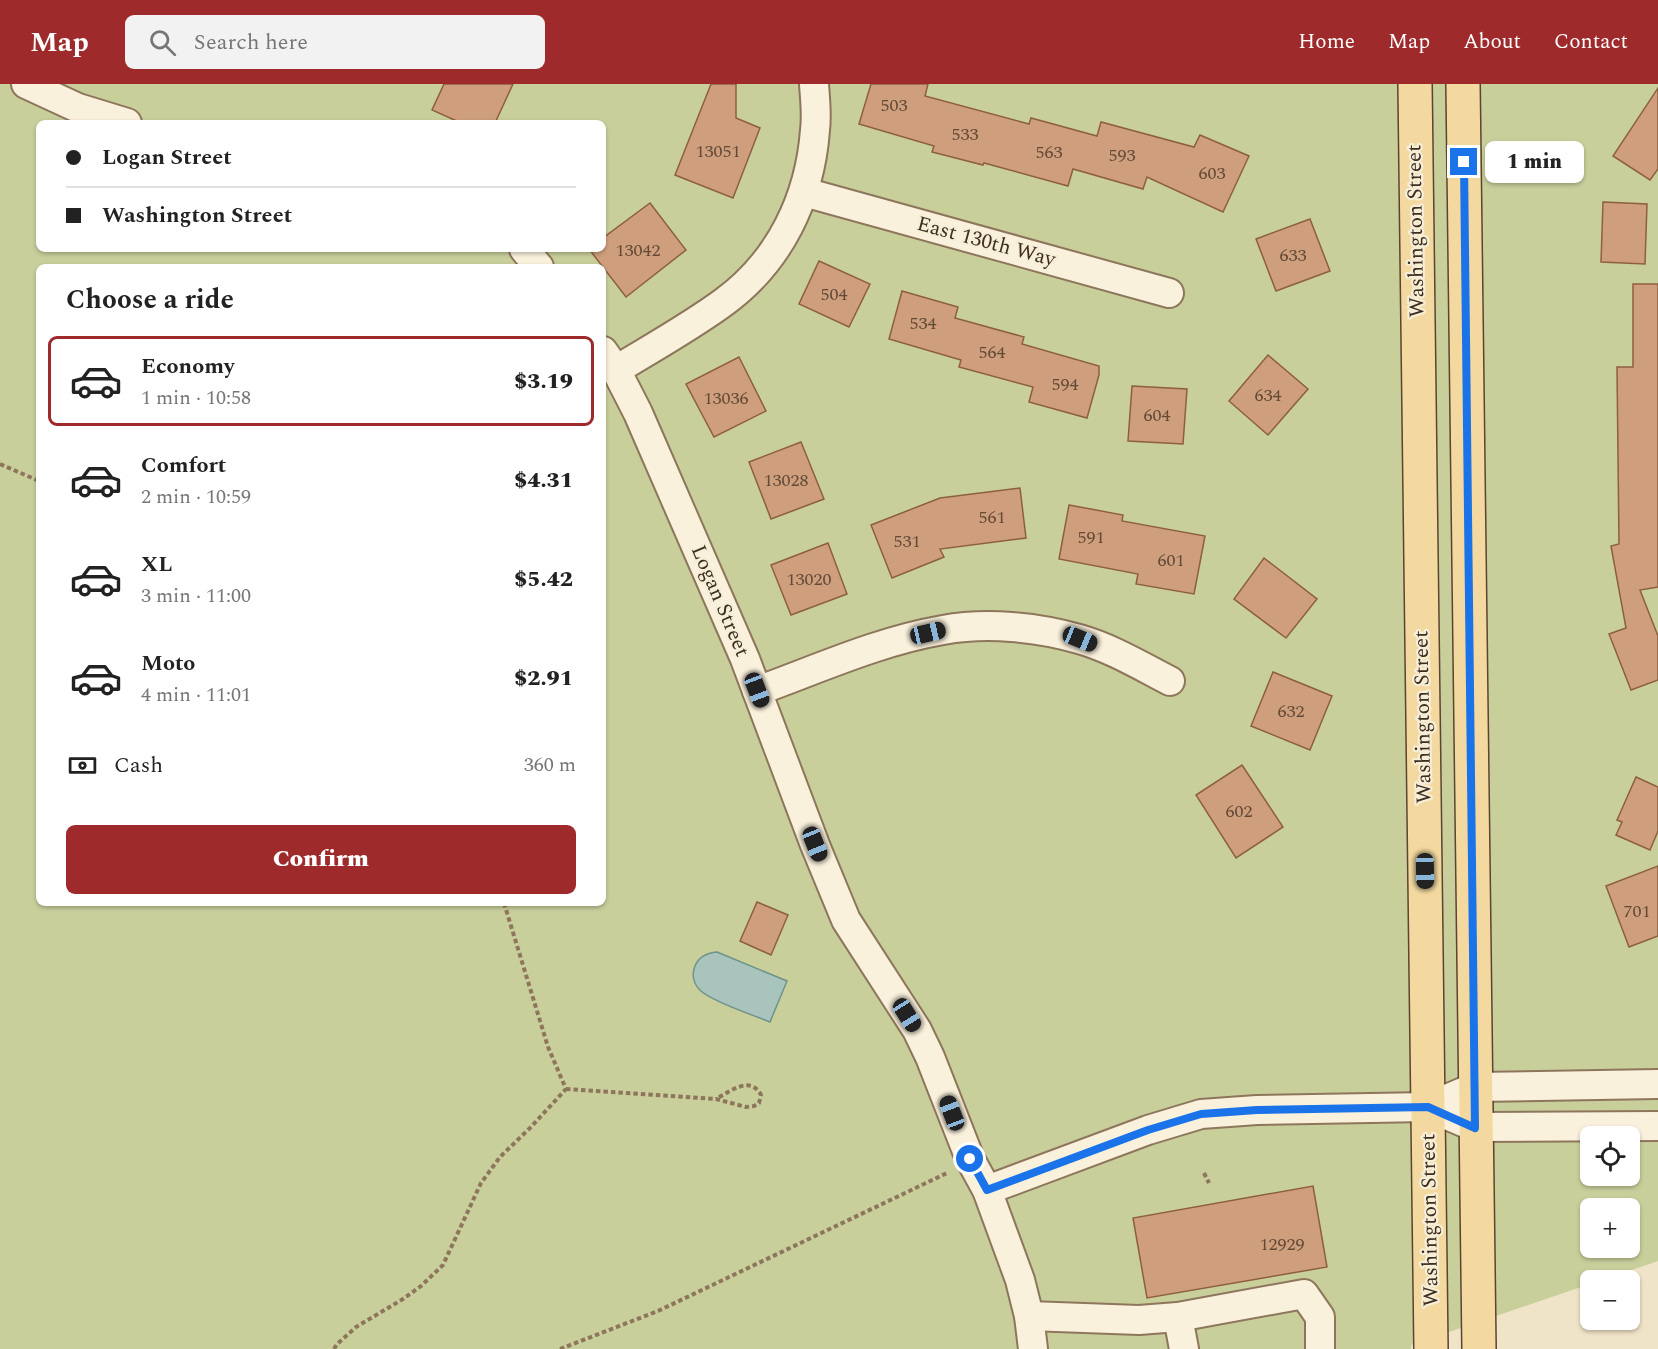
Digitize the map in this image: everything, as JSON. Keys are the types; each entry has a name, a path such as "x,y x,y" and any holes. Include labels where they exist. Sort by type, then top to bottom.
{"main road":[{"name":"Washington Street","path":"1414,84 1431,1349"},
{"path":"1463,84 1479,1349"}],"street":[{"path":"26,84 78,108 116,120"},
{"path":"609,361 724,303 776,250 788,230 804,192 816,129 814,84"},
{"name":"East 130th Way","path":"804,192 1169,293"},
{"path":"526,252 536,264"},
{"name":"Logan Street","path":"609,361 670,484 757,690 846,920 917,1030 930,1057 970,1159 987,1190 1020,1280 1029,1316 1033,1349"},
{"path":"757,690 861,652 912,637 945,629 980,627 1045,631 1080,639 1110,651 1170,681"},
{"path":"987,1190 1148,1130 1201,1114 1257,1110 1428,1107 1475,1087 1658,1084"},
{"path":"1428,1107 1475,1128 1658,1126"},
{"path":"1029,1316 1139,1320 1178,1317 1304,1294 1320,1317 1320,1349"},
{"path":"1178,1317 1184,1349"}],"path":[{"path":"0,464 36,480"},
{"path":"505,906 548,1047 566,1089"},
{"path":"566,1089 716,1099 746,1107 759,1103 761,1095 757,1087 750,1084 716,1099"},
{"path":"334,1349 356,1327 403,1299 443,1265 481,1184 500,1157 566,1089"},
{"path":"560,1349 658,1311 949,1172"},
{"path":"1204,1173 1209,1183"}],"green space":[{"path":"0,84 1658,84 1658,1261 1632,1270 1580,1270 1580,1287 1411,1345 1411,1349 0,1349"}],"water":[{"path":"717,952 787,981 770,1022 724,1004 699,989 693,976 694,969 704,956"}],"building":[{"path":"444,84 513,84 496,120 454,120 432,110"},
{"path":"711,84 736,84 736,118 760,128 733,198 675,175"},
{"path":"871,84 928,84 925,96 1029,124 1031,118 1097,136 1101,122 1194,147 1200,135 1249,156 1223,212 1147,177 1143,189 1073,169 1068,186 984,163 983,165 932,152 934,146 859,124"},
{"path":"1658,88 1658,169 1650,180 1613,156"},
{"path":"1603,202 1647,204 1645,264 1601,262"},
{"path":"650,203 686,250 626,297 606,271 606,264 601,264 591,252 606,252 606,236"},
{"path":"1310,219 1330,271 1276,291 1256,239"},
{"path":"819,261 870,284 849,327 799,304"},
{"path":"1633,284 1658,284 1658,587 1640,590 1658,636 1658,680 1631,690 1609,634 1626,628 1611,546 1619,544 1617,367 1633,367"},
{"path":"902,291 958,307 955,318 1024,337 1022,344 1099,366 1099,375 1087,418 1029,402 1033,387 959,367 961,360 889,339"},
{"path":"1268,355 1308,389 1268,435 1229,401"},
{"path":"739,357 766,411 714,437 686,384"},
{"path":"1132,386 1187,389 1183,444 1128,441"},
{"path":"801,442 824,499 771,519 749,462"},
{"path":"1020,488 1026,538 940,549 944,557 892,578 871,525 940,498"},
{"path":"1069,505 1123,515 1122,521 1205,536 1194,594 1136,584 1138,574 1059,559"},
{"path":"828,543 847,594 791,615 771,565"},
{"path":"1264,558 1317,599 1286,638 1234,599"},
{"path":"1273,672 1332,696 1310,750 1251,726"},
{"path":"1242,765 1283,827 1236,858 1196,795"},
{"path":"1636,777 1658,787 1658,831 1650,850 1616,835 1622,822 1617,820"},
{"path":"1658,866 1658,936 1629,947 1606,886"},
{"path":"757,902 788,915 771,955 740,941"},
{"path":"1313,1186 1327,1267 1147,1298 1133,1218"}],"route":[{"path":"970,1159 987,1190 1148,1130 1201,1114 1257,1110 1428,1107 1475,1128 1464,162"}]}
